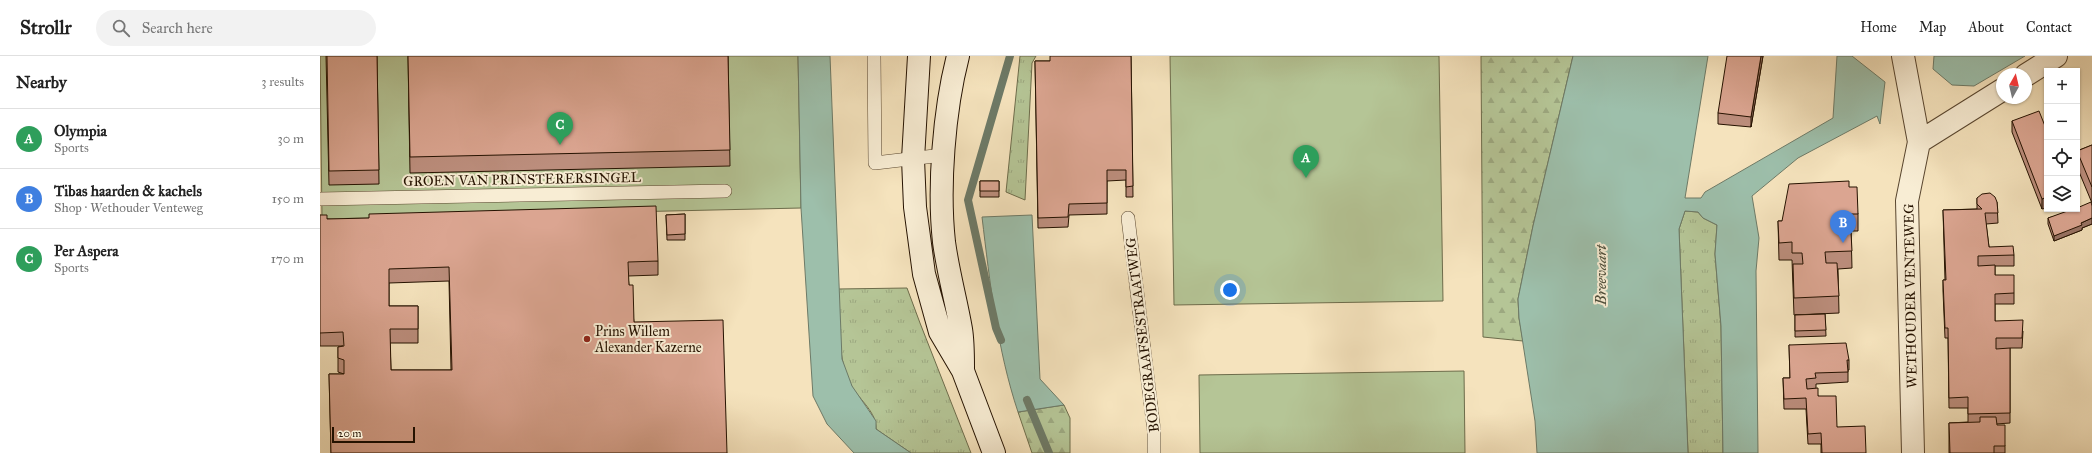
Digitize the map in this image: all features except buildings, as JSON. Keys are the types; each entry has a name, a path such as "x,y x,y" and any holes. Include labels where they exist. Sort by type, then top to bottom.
{"main road":[{"path":"919,56 913,159 915,207 924,274 940,332 963,371 994,453"},
{"path":"958,56 953,77 943,155 942,190 944,242 953,296 961,330 963,371"},
{"path":"1903,56 1919,142 1996,94"},
{"path":"2032,71 2056,56"},
{"name":"WETHOUDER VENTEWEG","path":"1913,453 1907,201 1919,142"}],"lane":[{"path":"874,56 875,163 943,155"},
{"name":"GROEN VAN PRINSTERERSINGEL","path":"320,199 725,191"},
{"name":"BODEGRAAFSESTRAATWEG","path":"1128,218 1154,431 1154,453"}],"green space":[{"path":"320,56 798,56 801,208 322,219"},
{"path":"1020,56 1036,56 1032,63 1025,200 1006,192"},
{"path":"1170,56 1439,56 1443,301 1174,305"},
{"path":"1481,56 1573,56 1533,226 1518,299 1519,318 1523,341 1483,337"},
{"path":"1685,211 1698,212 1703,218 1717,225 1715,254 1721,326 1723,453 1688,453 1679,229"},
{"path":"907,288 971,453 911,453 876,429 876,423 871,412 852,387 847,376 841,352 838,289"},
{"path":"1464,371 1465,453 1200,453 1199,375"},
{"path":"1064,405 1070,418 1070,453 1032,453 1018,412"}],"water":[{"path":"798,56 830,56 842,359 852,386 876,421 876,429 911,453 854,453 827,424 813,396 801,208"},
{"name":"Breevaart","path":"1573,56 1708,56 1685,198 1701,198 1705,192 1833,118 1837,56 1852,56 1885,82 1880,124 1877,116 1798,158 1752,196 1759,238 1756,271 1758,453 1723,453 1721,326 1715,254 1717,225 1703,218 1698,212 1685,211 1679,229 1688,453 1537,453 1535,421 1519,318 1518,299 1533,226"},
{"path":"1934,56 2025,56 2005,68 1996,68 1996,73 1974,86 1952,85 1933,69"},
{"path":"1032,215 1040,379 1064,405 1018,412 999,340 991,291 982,217"}],"waterway":[{"path":"1001,340 996,328 968,200 1010,56"},
{"path":"1027,400 1049,453"}],"place":[{"name":"Per Aspera","path":"560,145"},
{"name":"Olympia","path":"1306,178"},
{"name":"Tibas haarden & kachels","path":"1843,243"},
{"name":"Prins Willem Alexander Kazerne","path":"587,339"}]}
